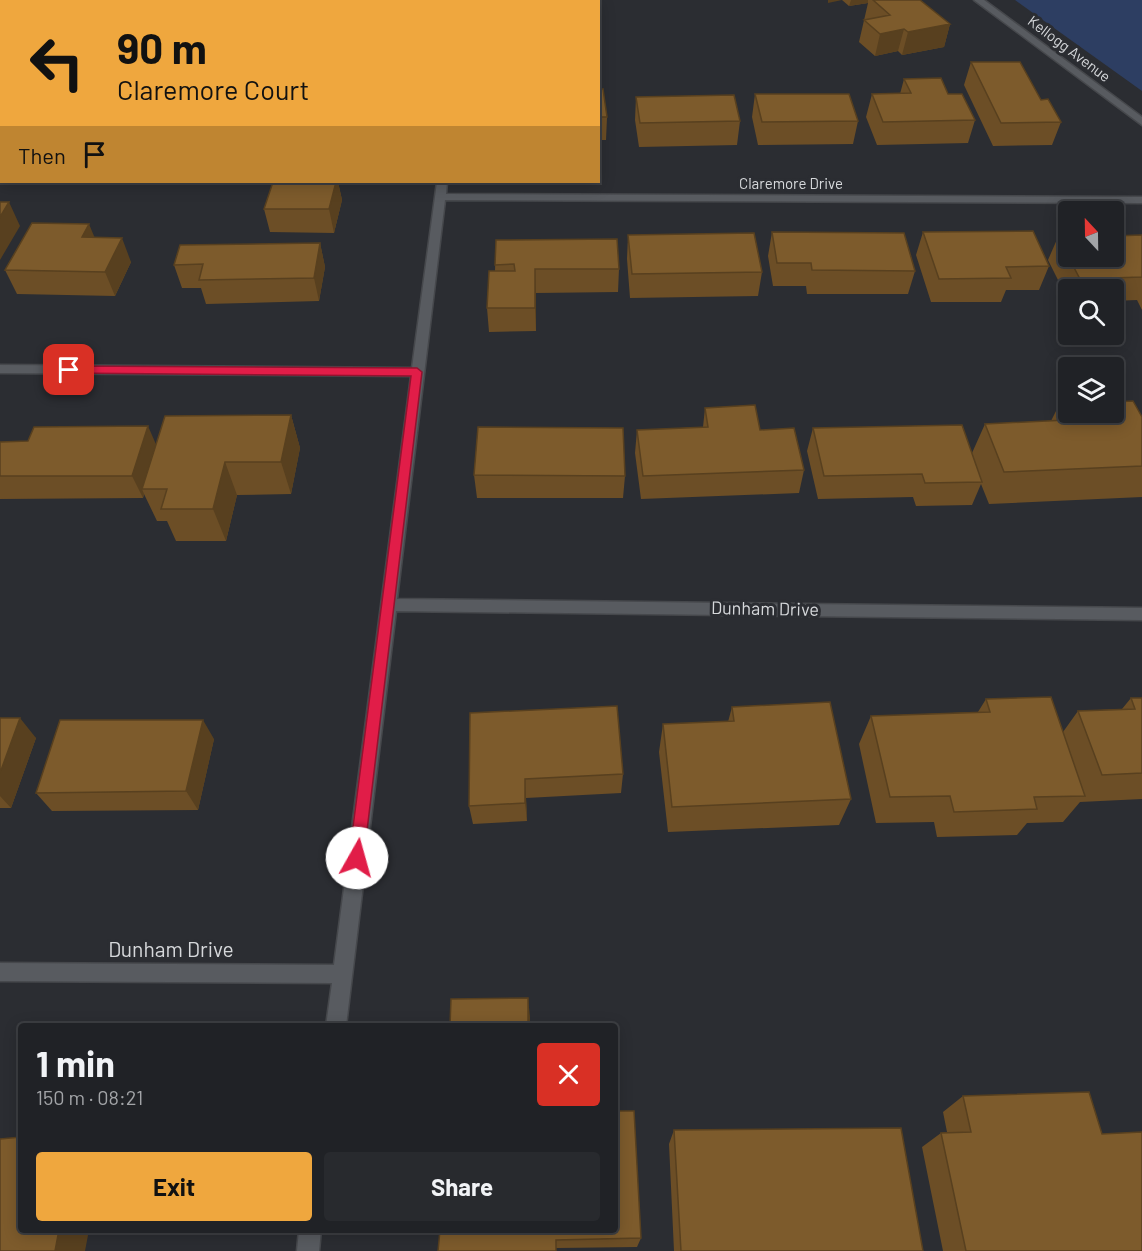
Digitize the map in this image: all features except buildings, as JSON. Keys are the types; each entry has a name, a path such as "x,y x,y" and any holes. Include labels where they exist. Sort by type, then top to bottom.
{"street":[{"name":"Kellogg Avenue","path":"978,0 1142,122"},
{"path":"336,1023 442,183"},
{"name":"Claremore Drive","path":"440,198 1142,200"},
{"path":"0,369 417,372"},
{"name":"Dunham Drive","path":"388,605 1142,614"},
{"name":"Dunham Drive","path":"0,972 343,974"},
{"path":"308,1251 310,1233"}],"shaded area":[{"path":"1015,0 1142,0 1142,91"}],"route":[{"path":"69,370 417,372 357,858"}]}
